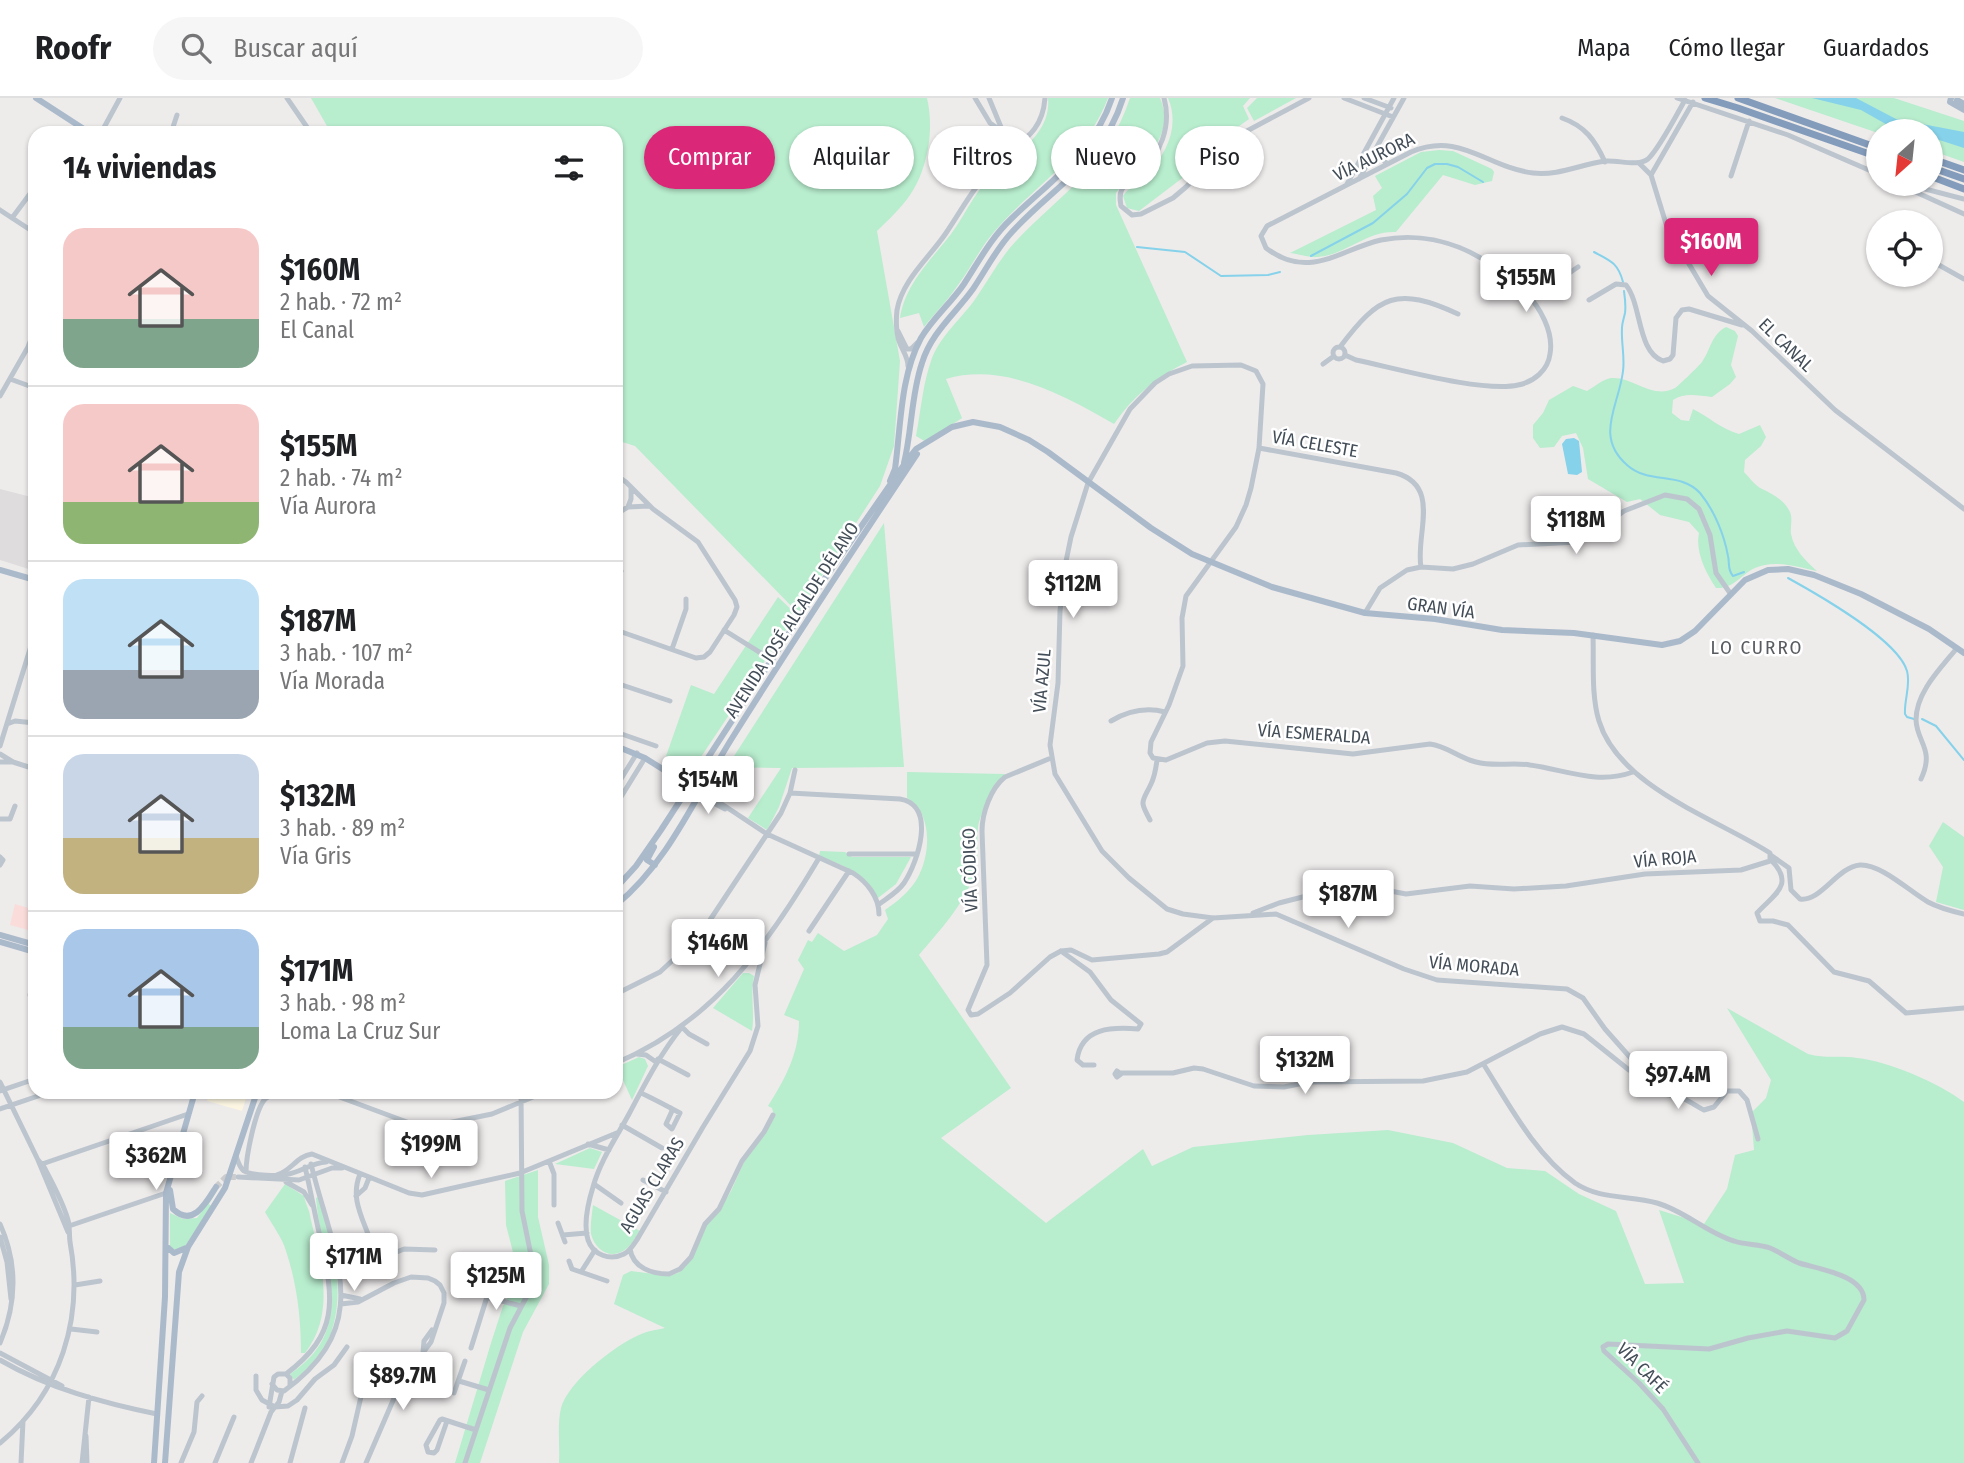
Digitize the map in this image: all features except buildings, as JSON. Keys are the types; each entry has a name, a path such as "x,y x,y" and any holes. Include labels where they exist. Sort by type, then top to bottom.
{"highway":[{"path":"1705,98 1866,153"},
{"path":"1738,98 1866,143"},
{"path":"1943,163 1964,170"},
{"path":"1943,172 1964,179"},
{"path":"1943,181 1964,189"}],"main road":[{"path":"891,488 908,371 922,338 961,288 998,232 1087,147 1098,131 1112,98"},
{"path":"891,488 903,467 921,365 935,335 1012,233 1097,151 1112,127 1123,98"},
{"path":"41,99 80,126"},
{"path":"1954,100 1964,110"},
{"path":"914,354 918,362 912,390 914,410"},
{"name":"GRAN VÍA","path":"903,467 916,449 957,425 973,422 990,424 1039,445 1177,546 1272,587 1365,613 1435,619 1488,629 1593,635 1652,645 1674,643 1695,631 1745,580 1762,572 1788,569 1805,572 1861,593 1929,629 1964,653"},
{"path":"901,424 904,430 923,445"},
{"name":"GRAN VÍA","path":"891,488 923,445"},
{"name":"AVENIDA JOSÉ ALCALDE DÉLANO","path":"623,880 661,830 772,660 891,488"},
{"name":"AVENIDA JOSÉ ALCALDE DÉLANO","path":"623,898 655,865 891,488"},
{"path":"0,570 28,578"},
{"path":"623,748 645,758 689,786 700,785 724,751"},
{"path":"655,865 647,859 662,834 661,830"},
{"path":"636,866 644,869 645,878"},
{"path":"0,935 28,943"},
{"path":"0,942 28,950"},
{"path":"154,1463 165,1297 166,1193 193,1099"},
{"path":"165,1463 177,1283 188,1247 220,1198 255,1099"},
{"path":"170,1174 172,1206 184,1216 200,1212 216,1187"},
{"path":"165,1244 174,1252 188,1247"}],"street":[{"path":"105,126 120,98"},
{"path":"287,98 306,126"},
{"path":"975,98 994,126"},
{"path":"989,98 1001,126"},
{"path":"1037,126 1041,121 1045,98"},
{"path":"1164,98 1167,120 1161,143 1146,168 1120,194 1121,206 1132,215 1141,214 1173,198 1230,140 1309,98"},
{"path":"1344,98 1395,114"},
{"path":"1364,98 1387,111"},
{"path":"1346,186 1394,98"},
{"path":"1359,179 1404,98"},
{"path":"1677,98 1812,144 1866,169"},
{"path":"1639,163 1652,153 1685,100"},
{"path":"1651,175 1693,103"},
{"path":"173,126 177,114"},
{"path":"1562,118 1587,132 1605,162"},
{"path":"1731,176 1749,121"},
{"path":"1370,141 1387,164"},
{"name":"VÍA AURORA","path":"1345,355 1356,360 1468,383 1498,386 1521,385 1541,373 1550,354 1547,325 1531,299 1502,272 1480,257 1431,239 1405,237 1380,241 1330,260 1315,262 1271,252 1264,246 1262,234 1270,224 1421,148 1443,145 1461,147 1508,167 1533,173 1559,172 1605,162 1639,163"},
{"name":"EL CANAL","path":"1639,163 1651,175 1667,228 1703,290 1745,325 1835,410 1964,509"},
{"path":"908,371 908,361 899,341 898,331 898,309 903,292 946,233 973,189"},
{"path":"1943,194 1964,199"},
{"path":"12,218 28,196"},
{"path":"1924,196 1964,214"},
{"path":"0,210 28,228"},
{"path":"1531,299 1578,267"},
{"path":"1943,267 1964,279"},
{"path":"1589,300 1616,284 1626,285 1636,304 1644,339 1660,361 1668,360 1673,355 1676,318 1682,310 1689,309 1733,324 1745,325"},
{"path":"1334,356 1334,349 1340,347 1368,312 1390,300 1422,300 1458,314"},
{"path":"898,331 906,349 914,354"},
{"path":"904,345 911,349 922,338"},
{"path":"0,396 28,347"},
{"path":"1334,356 1340,358 1345,355 1345,350 1340,347"},
{"path":"1323,364 1334,356"},
{"name":"VÍA CELESTE","path":"1088,482 1118,428 1138,399 1162,378 1192,366 1241,365 1256,371 1263,384 1259,448 1396,474 1409,479 1419,489 1423,502 1421,567"},
{"path":"10,379 28,385"},
{"path":"1150,820 1141,802 1153,780 1157,761 1150,753 1150,742 1183,666 1182,618 1186,596 1243,513 1259,448"},
{"path":"623,481 650,506 698,542 735,600 736,610 704,657 696,658 623,632"},
{"name":"VÍA AZUL","path":"1051,758 1049,746 1058,683 1064,571 1088,482"},
{"path":"628,506 632,496 631,488"},
{"path":"1365,613 1373,596 1389,580 1407,570 1421,567 1459,568 1518,545 1578,542 1632,507 1657,496 1673,495 1687,499 1704,517 1716,573 1730,593"},
{"path":"623,509 628,506 650,506"},
{"path":"672,649 686,609 686,598"},
{"path":"724,630 772,660"},
{"path":"1593,635 1595,703 1599,722 1609,743 1633,772 1654,787 1765,849 1779,869 1781,885 1776,896 1757,913 1759,921 1788,925 1834,972 1869,981 1906,1013 1964,1008"},
{"path":"1921,779 1926,756 1916,722 1918,707 1930,683 1957,648"},
{"path":"0,746 28,656"},
{"path":"623,685 670,701"},
{"path":"1111,721 1124,713 1140,710 1165,712"},
{"path":"10,715 15,721"},
{"path":"7,724 15,721 28,722"},
{"path":"623,734 656,746"},
{"name":"VÍA ESMERALDA","path":"1157,761 1208,743 1225,741 1353,754 1430,744 1443,746 1468,760 1490,765 1530,765 1601,778 1633,772"},
{"path":"632,780 624,775 636,753"},
{"path":"0,754 28,767"},
{"path":"623,795 645,758"},
{"name":"VÍA MORADA","path":"1051,758 1055,774 1095,841 1118,867 1167,909 1213,918 1250,914 1282,915 1404,969 1437,980 1567,989 1576,993 1592,1008 1605,1029 1633,1058 1636,1065 1633,1070 1642,1085 1652,1091 1682,1098 1704,1110 1714,1107 1727,1091 1739,1091 1746,1100 1758,1139"},
{"name":"VÍA CÓDIGO","path":"1051,758 1006,776 995,789 984,813 982,831 987,965 968,1010 971,1015 978,1014 1010,993 1060,951"},
{"path":"0,762 13,762"},
{"path":"623,990 660,972 689,945 710,920 781,813 790,793 795,770"},
{"path":"701,793 718,807 728,810 766,834 849,871 865,883 878,905 879,915"},
{"path":"790,793 900,799 918,808 920,814 917,854 901,886 878,905"},
{"path":"0,819 10,818 15,806"},
{"path":"849,854 917,854"},
{"path":"0,857 0,864"},
{"path":"623,1060 666,1041 719,997 765,943 819,858"},
{"path":"1771,858 1789,868 1791,890 1800,899 1810,899 1851,867 1867,866 1880,870 1934,905 1964,914"},
{"name":"VÍA ROJA","path":"1250,914 1279,903 1330,890 1380,889 1406,894 1469,886 1514,889 1566,886 1645,874 1741,870 1771,858"},
{"path":"809,931 849,871"},
{"path":"1060,951 1071,950 1092,960 1159,954 1167,952 1213,918"},
{"name":"AGUAS CLARAS","path":"595,1251 614,1257 630,1249 720,1098 746,1061 758,1026 756,977 765,943"},
{"path":"1060,951 1090,972 1111,1000 1141,1024 1138,1029 1111,1027 1090,1035 1077,1060 1083,1065 1094,1065"},
{"path":"744,969 751,971 756,977"},
{"path":"682,1027 707,1044"},
{"path":"1121,1073 1173,1073 1194,1068 1214,1072 1248,1086 1284,1087 1309,1082 1423,1081 1458,1075 1484,1065 1540,1034 1562,1027 1584,1034 1629,1070 1633,1070"},
{"path":"581,1272 595,1251 587,1233 588,1209 594,1184 666,1041"},
{"path":"646,1055 648,1047"},
{"path":"637,1054 646,1055 688,1075"},
{"name":"VÍA CAFÉ","path":"1484,1065 1545,1155 1574,1182 1603,1195 1655,1202 1671,1208 1733,1241 1771,1248 1797,1262 1834,1273 1856,1283 1864,1293 1864,1300 1847,1331 1835,1338 1787,1331 1709,1349 1608,1344 1603,1346 1604,1351 1639,1382 1663,1409 1698,1463"},
{"path":"0,1082 2,1091 62,1205 68,1227 75,1285 71,1329 64,1354 51,1382 23,1421 0,1443"},
{"path":"2,1091 28,1082"},
{"name":"AGUAS CLARAS","path":"640,1093 671,1108"},
{"path":"0,1109 29,1099"},
{"path":"246,1172 248,1145 266,1099"},
{"path":"346,1100 423,1128 492,1114 528,1099"},
{"path":"466,1463 510,1328 529,1292 533,1275 523,1227 520,1173 521,1102"},
{"path":"39,1163 188,1114"},
{"path":"630,1249 635,1263 648,1271 669,1274 680,1269 691,1257 705,1224 717,1212 742,1161 773,1115"},
{"path":"176,1119 180,1119 185,1125"},
{"name":"AGUAS CLARAS","path":"622,1125 662,1148"},
{"path":"278,1178 304,1155 312,1154 411,1194 422,1195 520,1173 619,1132"},
{"path":"588,1144 609,1150"},
{"path":"236,1156 246,1172 278,1178 296,1186 304,1192 314,1210"},
{"path":"278,1178 329,1161"},
{"path":"549,1161 554,1176 554,1205"},
{"path":"272,1384 275,1389 287,1390 315,1365 335,1333 341,1304 338,1267 308,1166"},
{"path":"238,1177 311,1176 332,1168 345,1168"},
{"path":"360,1174 356,1196 374,1261"},
{"path":"272,1408 272,1384 276,1375 286,1374 313,1351 328,1317 328,1276 314,1210 311,1176"},
{"path":"356,1196 365,1188 369,1178"},
{"path":"643,1180 666,1192"},
{"path":"594,1184 621,1203"},
{"path":"68,1227 166,1193"},
{"path":"558,1223 565,1242"},
{"path":"0,1224 14,1268 15,1288 0,1343"},
{"path":"563,1235 587,1233"},
{"path":"0,1237 7,1262 11,1299"},
{"path":"353,1270 404,1249 435,1250"},
{"path":"569,1261 571,1268 607,1281"},
{"path":"471,1348 496,1268"},
{"path":"341,1304 355,1303 405,1279 417,1277 432,1279 440,1284 444,1297 431,1342 401,1382 366,1463"},
{"path":"75,1285 100,1282"},
{"path":"341,1295 363,1299"},
{"path":"487,1297 521,1306"},
{"path":"71,1329 97,1332"},
{"path":"272,1408 288,1406 298,1400 311,1383 337,1362 347,1347"},
{"path":"0,1353 51,1382"},
{"path":"0,1360 89,1397 158,1414"},
{"path":"454,1393 465,1361"},
{"path":"286,1374 290,1378 290,1385"},
{"path":"256,1376 258,1395 272,1408"},
{"path":"342,1463 352,1436 365,1379"},
{"path":"458,1381 489,1390"},
{"path":"251,1463 272,1408 282,1391"},
{"path":"181,1463 194,1432 197,1402 202,1396"},
{"path":"85,1463 89,1397"},
{"path":"290,1463 305,1408"},
{"path":"215,1463 234,1417"},
{"path":"447,1421 436,1450 434,1453 428,1452 426,1445 440,1420 447,1421 476,1430"},
{"path":"21,1463 23,1421"}],"shaded area":[{"path":"0,489 28,496 28,569 0,560"},
{"path":"15,904 28,908 28,930 10,925"},
{"path":"208,1099 246,1099 242,1111 207,1101"}],"green space":[{"path":"311,98 927,98 930,125 927,153 914,188 914,126 789,126 789,189 914,189 877,231 900,361 894,446 880,486 798,613 635,446 623,442 623,126 327,126"},
{"path":"1048,98 1108,98 1093,126 1051,126 1051,176 1037,189 1037,133 1047,112"},
{"path":"1130,98 1160,98 1164,113 1161,134 1161,126 1118,126"},
{"path":"1168,98 1250,98 1243,106 1249,119 1239,126 1175,126 1175,184 1139,211 1127,208 1123,196 1129,189 1161,189 1161,156 1170,139 1173,119"},
{"path":"1257,98 1296,98 1254,121 1247,108"},
{"path":"1775,98 1894,98 1964,121 1964,162 1943,155 1943,119 1866,119 1866,129"},
{"path":"1453,151 1492,169 1492,181 1475,185 1443,175 1396,232 1376,235 1328,255 1315,257 1290,253 1376,210 1373,196 1382,188 1375,176 1421,152"},
{"path":"980,189 1037,189 994,232 954,291 924,327 919,313 900,318 903,304 915,280 956,227"},
{"path":"1069,189 1119,189 1116,193 1116,205 1187,362 1146,388 1114,424 1075,402 1033,384 1011,378 968,375 946,379 962,418 926,442 916,436 932,358 1000,261"},
{"path":"1726,327 1735,331 1738,336 1731,365 1736,377 1712,397 1687,395 1673,400 1672,413 1681,420 1689,421 1693,409 1739,434 1760,425 1766,437 1761,446 1745,460 1744,472 1787,507 1791,515 1791,534 1795,545 1817,571 1786,565 1762,565 1728,586 1716,588 1700,555 1699,533 1689,522 1660,515 1640,499 1627,502 1588,479 1583,448 1576,433 1562,436 1554,447 1540,448 1533,438 1533,425 1549,400 1573,386 1587,391 1602,381 1619,378 1651,390 1667,391 1675,388 1701,364 1714,338"},
{"path":"884,523 904,767 792,768 779,807 767,830 748,818 781,768 727,767"},
{"path":"778,597 796,614 689,775 665,759 691,685 714,694"},
{"path":"907,772 1005,774 979,821 977,863 964,897 919,955 1011,1088 941,1138 1046,1223 1143,1149 1152,1166 1193,1147 1388,1130 1453,1143 1507,1168 1545,1171 1579,1194 1616,1211 1645,1284 1684,1283 1659,1210 1704,1224 1727,1189 1735,1155 1754,1150 1751,1113 1766,1098 1771,1080 1727,1008 1808,1054 1851,1057 1883,1063 1913,1074 1964,1102 1964,1463 559,1463 561,1408 573,1387 582,1376 618,1347 642,1334 665,1328 614,1304 623,1275 631,1271 669,1276 686,1266 706,1225 718,1213 744,1162 774,1115 772,1108 768,1106 790,1066 797,1044 799,1021 784,1015 804,969 798,960 808,940 812,942 818,933 844,951 877,935 888,919 885,910 903,896 917,879 925,858 927,835 922,814 907,798"},
{"path":"1943,822 1964,837 1964,910 1936,902 1943,867 1929,846"},
{"path":"820,851 845,852 852,857 911,857 896,884 878,898 859,876 846,867 819,856"},
{"path":"743,973 754,976 752,1031 713,1008"},
{"path":"639,1057 645,1059 648,1066 632,1100 623,1080 623,1064"},
{"path":"590,1148 602,1152 594,1169 555,1164"},
{"path":"538,1170 538,1217 549,1265 549,1284 523,1332 480,1463 455,1463 503,1306 515,1285 517,1268 506,1225 505,1181"},
{"path":"285,1184 304,1196 321,1266 321,1320 305,1353 301,1353 298,1301 290,1263 282,1241 265,1212"},
{"path":"218,1189 209,1204 211,1206 182,1251 170,1248 170,1213 183,1219 197,1218"},
{"path":"318,1197 330,1236 337,1278 335,1320 316,1361 294,1380 290,1374 311,1356 324,1336 330,1315 331,1293 319,1222"},
{"path":"593,1205 640,1231 626,1249 609,1254 596,1245 591,1234"}],"water":[{"path":"1812,98 1856,98 1896,119 1877,119 1861,110"},
{"path":"1943,128 1964,132 1964,148 1943,141"},
{"path":"1574,438 1579,441 1582,472 1577,475 1568,474 1562,444 1566,439"}],"waterway":[{"path":"1311,256 1373,223 1407,194 1427,168 1435,164 1458,167 1483,182"},
{"path":"1137,247 1185,252 1221,276 1268,275 1280,272"},
{"path":"1594,252 1613,263 1623,282"},
{"path":"1624,291 1623,366 1611,420 1612,443 1617,454 1636,471 1683,482 1700,493 1721,531 1731,573 1733,576 1744,572"},
{"path":"1788,578 1855,619 1889,646 1907,671 1905,714 1914,719"},
{"path":"1922,719 1936,726 1964,760"}],"tunnel":[{"path":"216,1187 226,1177 238,1177"}],"district":[{"name":"LO CURRO","path":"1757,647"}]}
